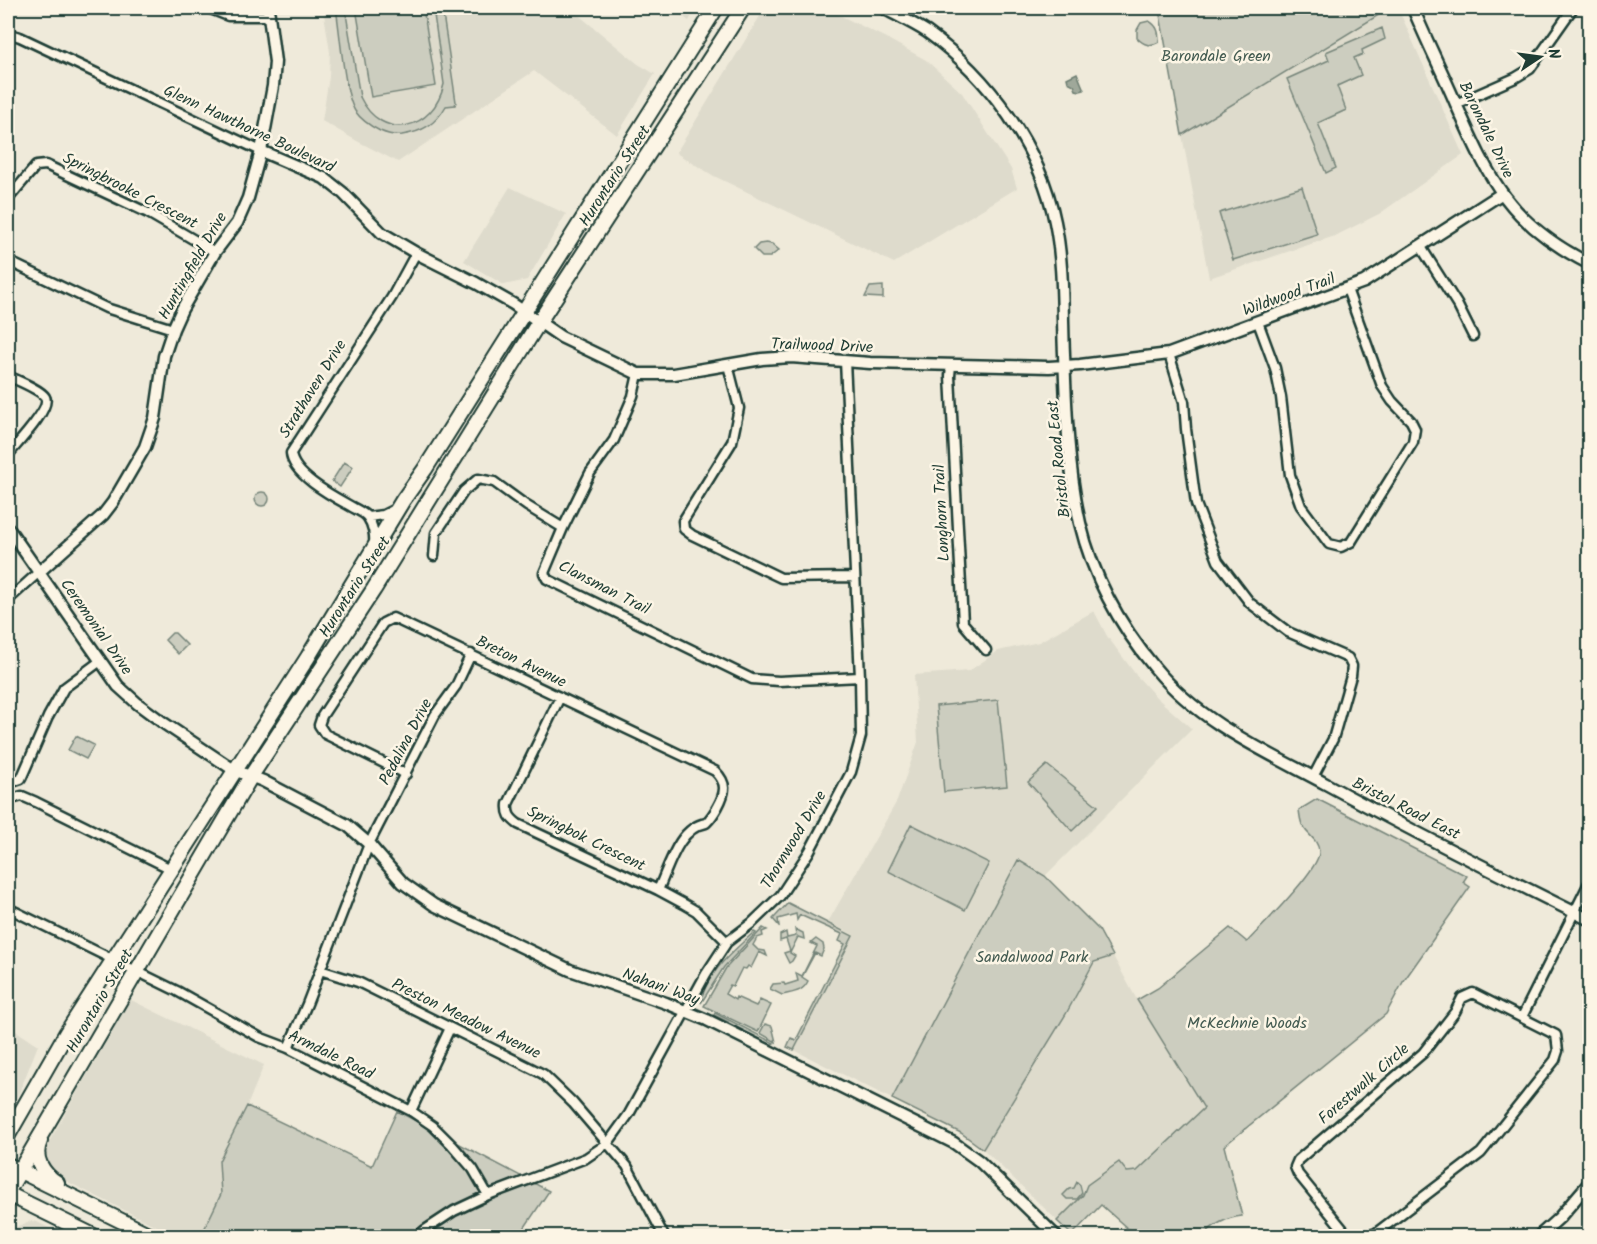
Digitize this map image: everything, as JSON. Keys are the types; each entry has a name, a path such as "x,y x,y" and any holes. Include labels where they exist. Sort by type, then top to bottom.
{"main road":[{"name":"Hurontario Street","path":"8,1135 67,1032 302,667 403,500 425,469 716,8"},
{"name":"Hurontario Street","path":"8,1192 13,1168 50,1118 251,776 375,589 539,322 743,8"},
{"path":"8,1121 10,1117 22,1111"},
{"path":"50,1118 38,1146 41,1168 45,1175 54,1181 79,1193 87,1204"},
{"path":"13,1168 152,1236"},
{"path":"8,1192 94,1236"}],"street":[{"path":"208,8 228,16 269,12"},
{"name":"Bristol Road East","path":"883,8 927,32 959,59 1011,119 1025,142 1042,179 1055,220 1062,274 1071,457 1080,523 1099,580 1128,633 1156,670 1195,708 1239,738 1590,920"},
{"name":"Barondale Drive","path":"1416,8 1475,148 1501,194 1542,235 1559,248 1590,264"},
{"path":"1456,104 1530,69 1573,8"},
{"name":"Huntingfield Drive","path":"39,572 103,515 145,447 155,417 164,356 172,330 215,252 237,223 248,198 261,150 273,86 275,62 269,12"},
{"name":"Glenn Hawthorne Boulevard","path":"8,36 10,34 20,37 324,178 343,193 382,233 416,253 465,276 524,312"},
{"name":"Springbrooke Crescent","path":"8,199 36,166 46,165 148,213 215,252"},
{"name":"Wildwood Trail","path":"1065,366 1168,354 1347,289 1364,282 1421,247 1501,194"},
{"path":"1421,247 1457,304 1473,336"},
{"name":"Strathaven Drive","path":"368,517 314,484 295,467 291,460 291,453 392,297 416,253"},
{"path":"8,261 106,308 172,330"},
{"path":"1258,322 1275,368 1281,397 1290,475 1301,506 1329,544 1341,547 1352,542 1413,442 1415,434 1411,421 1392,401 1382,386 1347,289"},
{"name":"Trailwood Drive","path":"524,312 587,351 638,374 674,374 762,359 790,357 845,362 1065,366"},
{"path":"1168,354 1184,402 1196,504 1218,561 1257,609 1288,632 1348,658 1352,666 1333,739 1312,777"},
{"name":"Thornwood Drive","path":"418,1236 454,1211 488,1195 586,1158 608,1143 629,1114 685,1011 726,942 752,923 780,897 809,852 851,772 861,736 845,362"},
{"path":"728,365 739,408 732,442 683,521 684,529 781,578 855,577"},
{"name":"Longhorn Trail","path":"951,365 963,623 986,650"},
{"name":"Clansman Trail","path":"638,374 633,396 614,440 590,473 563,528 544,573 547,579 752,679 779,681 860,676"},
{"path":"8,376 38,391 45,397 47,403 40,417 8,455"},
{"path":"434,555 436,533 464,491 478,479 494,482 563,528"},
{"path":"373,550 374,538 368,517 393,511 403,500"},
{"name":"Ceremonial Drive","path":"8,528 99,662 118,686 138,704 234,770 251,776"},
{"path":"8,600 39,572"},
{"name":"Breton Avenue","path":"406,774 325,734 320,727 320,719 382,623 388,619 397,619 715,771 722,779 723,794 710,819 689,832 680,843 658,890"},
{"name":"Pedalina Drive","path":"288,1048 369,844 435,715 456,686 471,654"},
{"path":"8,777 15,781 21,779 48,717 64,688 99,662"},
{"name":"Springbok Crescent","path":"560,698 508,804 507,812 510,818 696,911 726,942"},
{"name":"Nahani Way","path":"251,776 347,825 369,844 403,883 434,905 570,970 685,1011 965,1150 1056,1236"},
{"path":"8,800 22,796 171,869"},
{"path":"1522,1017 1590,881"},
{"name":"Armdale Road","path":"8,908 177,991 258,1037 288,1048 411,1111 433,1126 452,1145 473,1169 488,1195"},
{"name":"Preston Meadow Avenue","path":"320,970 358,982 543,1074 573,1103 627,1166 664,1236"},
{"name":"Forestwalk Circle","path":"1353,1236 1346,1233 1298,1174 1294,1167 1298,1160 1423,1053 1455,1012 1462,998 1473,993 1556,1035 1558,1051 1555,1060 1481,1153 1376,1233 1368,1236"},
{"path":"411,1111 450,1028"},
{"path":"1539,1236 1568,1208 1590,1182"}],"shaded area":[{"path":"323,8 570,8 638,64 655,74 617,135 534,71 398,162 322,121 329,77 330,52"},
{"path":"672,8 696,8 689,21"},
{"path":"765,8 825,8 926,60 962,93 1011,169 1017,188 894,263 714,176 676,153"},
{"path":"1390,8 1398,8 1463,155 1379,214 1335,236 1209,278 1182,135"},
{"path":"1077,73 1084,90 1076,90 1074,85 1068,82 1067,78"},
{"path":"510,187 566,214 527,280 504,285 464,261"},
{"path":"1094,611 1107,636 1136,675 1157,698 1192,729 1045,876 1017,861 892,1099 794,1050 854,935 828,922 897,801 918,742 914,675 969,671 998,651 1039,642"},
{"path":"1113,956 1137,1000 1204,1108 1242,1216 1233,1217 1208,1230 1204,1236 1136,1236 1101,1205 1072,1235 983,1149 1066,1015 1094,962"},
{"path":"127,998 264,1065 247,1106 219,1161 221,1194 201,1236 176,1236 56,1176 48,1167 45,1158 46,1147 115,1026"},
{"path":"8,1026 38,1045 19,1093 8,1112"},
{"path":"31,1221 65,1236 8,1236 8,1230"}],"green space":[{"path":"336,8 345,8 360,97 370,112 381,121 394,125 406,125 419,121 430,112 444,84 433,8 442,8 455,105 446,106 433,122 409,134 388,134 366,123 351,103"},
{"path":"356,8 423,8 436,86 371,97"},
{"name":"Barondale Green","path":"1166,8 1390,8 1182,135 1160,15"},
{"path":"1149,21 1156,27 1158,33 1159,42 1156,44 1145,44 1137,38 1137,30 1141,23"},
{"path":"1382,28 1385,39 1362,50 1363,54 1354,58 1361,75 1337,86 1346,110 1318,123 1336,168 1326,173 1287,79 1329,60 1326,52"},
{"path":"1302,187 1317,234 1233,260 1219,213"},
{"path":"759,244 772,244 779,250 770,257 762,257 754,249"},
{"path":"883,286 883,298 865,297 870,287"},
{"path":"344,462 353,467 340,487 332,481"},
{"path":"262,492 267,494 269,499 267,504 262,506 257,504 255,499 257,494"},
{"path":"175,633 187,645 178,654 165,640"},
{"path":"998,700 1007,786 944,792 936,706"},
{"path":"76,736 94,745 86,759 68,750"},
{"path":"1047,765 1098,806 1072,831 1028,782"},
{"name":"McKechnie Woods","path":"1317,799 1467,876 1463,882 1470,887 1403,982 1386,1014 1224,1146 1242,1216 1221,1222 1204,1236 1136,1236 1101,1205 1072,1235 1057,1221 1083,1195 1087,1185 1119,1162 1127,1172 1137,1171 1204,1108 1137,1000 1158,988 1230,928 1247,942 1289,897 1317,859 1318,847 1303,826 1299,810"},
{"path":"911,824 989,863 965,910 888,871"},
{"name":"Sandalwood Park","path":"1018,860 1045,876 1099,930 1113,956 1094,962 1066,1014 983,1149 961,1133 892,1099"},
{"path":"788,903 853,936 794,1050 787,1047 791,1038 796,1040 845,944 839,941 842,934 800,915 797,920 796,914 778,919 779,926 773,919"},
{"path":"763,928 767,930 762,932 763,936 757,938 753,945 758,950 765,951 767,956 759,952 751,968 748,966 746,969 742,968 733,986 730,985 725,994 735,1000 736,997 756,1006 760,1000 771,1005 758,1032 704,1006 726,968"},
{"path":"795,929 803,933 804,939 798,937 790,953 795,956 789,963 784,953 790,951 786,939 780,941 780,935 786,932 787,938 796,936"},
{"path":"754,932 756,933 724,967 701,1003 703,992 714,972"},
{"path":"816,939 823,944 824,949 821,956 815,953 802,977 808,981 804,987 782,995 770,989 773,984 784,983 785,985 798,981 796,973 802,976 817,946 811,943"},
{"path":"715,1013 774,1043 770,1045 727,1023 714,1015"},
{"path":"765,1024 772,1026 776,1042 760,1033"},
{"path":"247,1106 372,1166 397,1111 549,1191 519,1236 201,1236 221,1194 219,1161"},
{"path":"1077,1182 1082,1193 1077,1199 1067,1199 1063,1195 1069,1189 1074,1188"}]}
